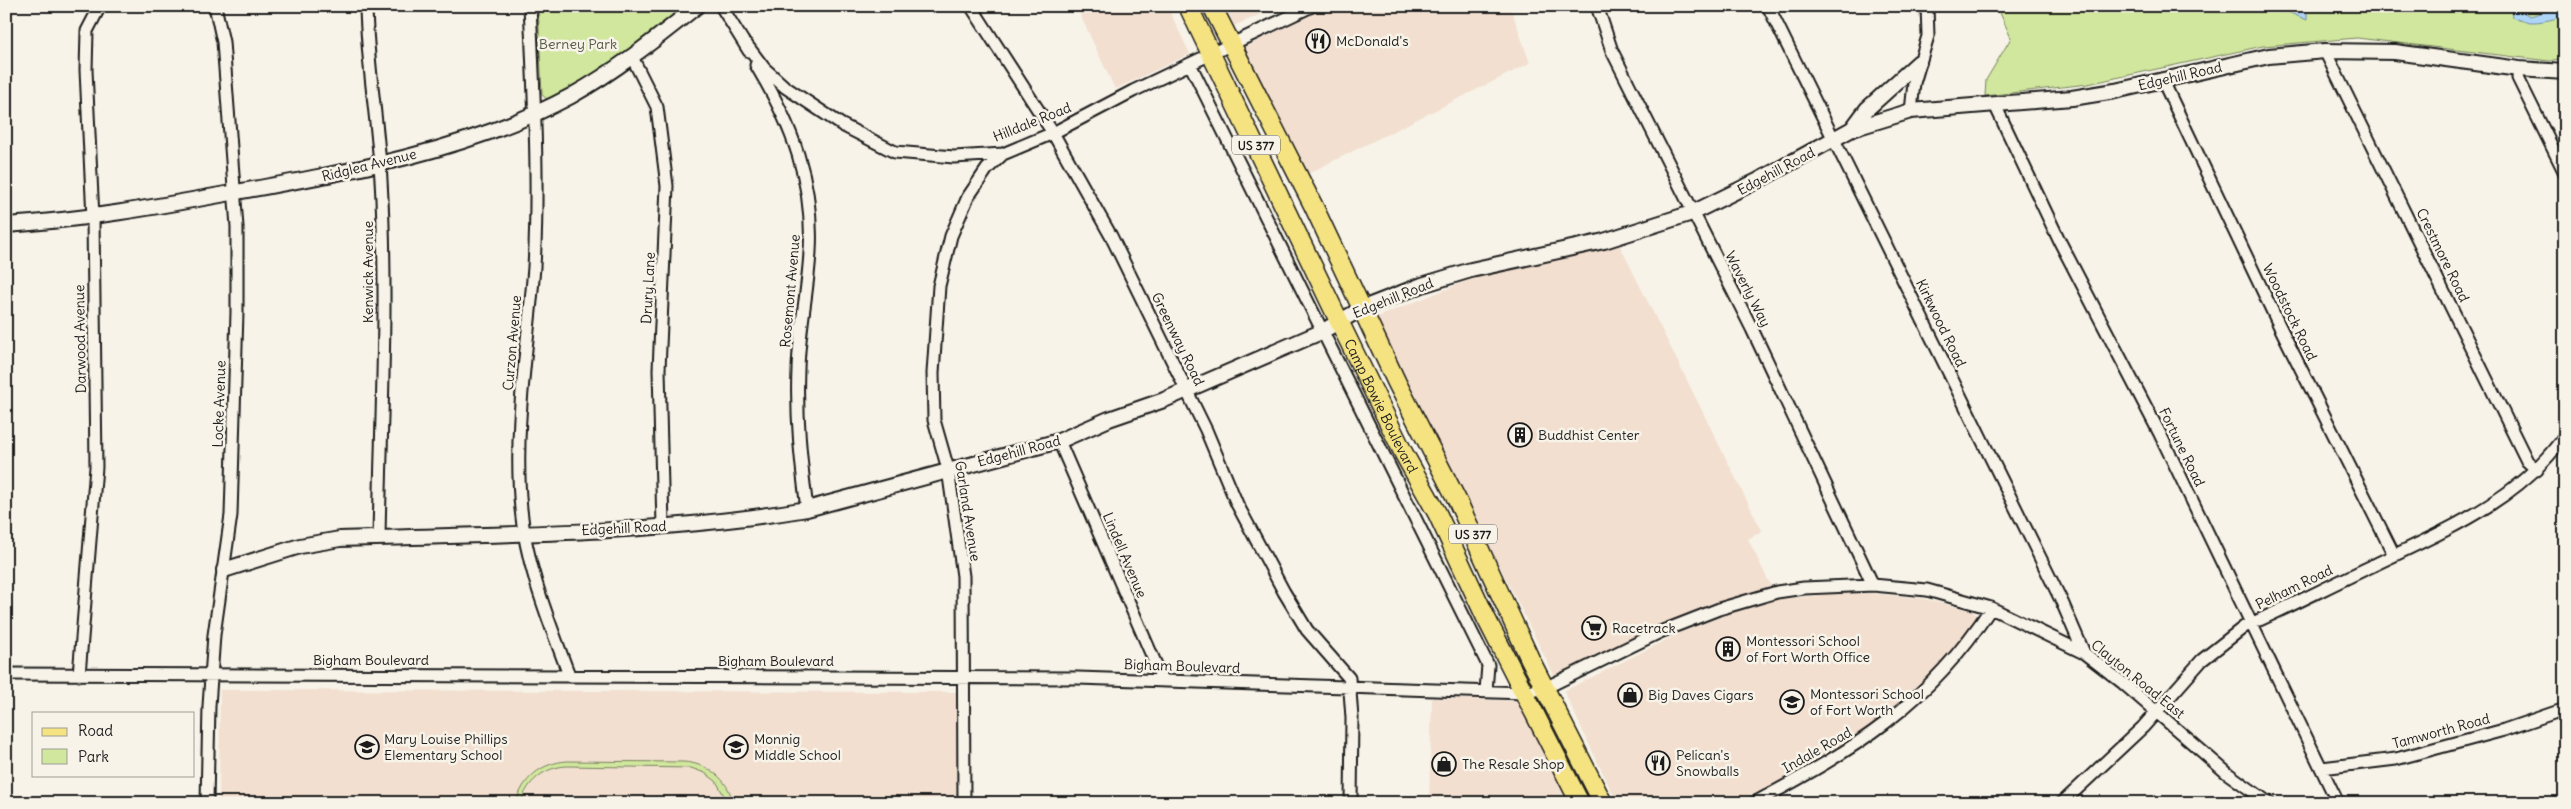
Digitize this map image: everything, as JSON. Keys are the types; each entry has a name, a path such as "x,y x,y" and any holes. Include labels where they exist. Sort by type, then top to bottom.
{"main road":[{"name":"Camp Bowie Boulevard","path":"1188,6 1213,54 1404,454 1438,513 1486,618 1580,803"},
{"name":"Camp Bowie Boulevard","path":"1212,6 1363,308 1397,383 1458,502 1545,688 1602,803"},
{"path":"1438,513 1458,502"}],"street":[{"name":"Darwood Avenue","path":"79,675 96,467 93,218 86,70 87,31 100,6"},
{"name":"Locke Avenue","path":"208,803 211,675 214,635 231,514 237,227 223,42 215,6"},
{"name":"Kenwick Avenue","path":"366,6 367,42 380,162 384,284 380,538"},
{"name":"Curzon Avenue","path":"530,6 537,147 534,258 518,458 524,534 543,605 569,675"},
{"name":"Ridglea Avenue","path":"6,225 93,218 321,177 474,137 535,113 572,95 632,57 697,6"},
{"name":"Rosemont Avenue","path":"720,6 746,44 794,138 808,197 810,254 798,368 797,428 807,509"},
{"name":"Greenway Road","path":"971,6 1053,133 1111,236 1186,390 1237,504 1284,592 1307,630 1349,678 1350,686"},
{"name":"Hilldale Road","path":"746,44 764,68 799,98 842,125 895,152 954,157 1003,154 1053,133 1190,64 1312,6"},
{"name":"Waverly Way","path":"1597,6 1612,50 1692,213 1752,329 1874,586"},
{"name":"Kirkwood Road","path":"1768,6 2062,602 2084,653"},
{"path":"1911,111 1914,83 1928,36 1928,6"},
{"name":"Edgehill Road","path":"224,570 300,546 340,539 524,534 663,526 807,509 1059,441 1109,419 1186,390 1321,332 1363,308 1458,273 1604,241 1692,213 1852,129 1911,111 1995,105 2106,92 2269,56 2325,51 2395,52 2519,69 2565,72"},
{"name":"Crestmore Road","path":"2325,51 2527,461 2537,470"},
{"name":"Drury Lane","path":"632,57 657,106 667,186 659,370 663,526"},
{"path":"1852,129 1867,109 1919,62"},
{"path":"1190,64 1321,332 1488,665 1486,691"},
{"path":"2519,69 2518,78 2565,173"},
{"name":"Woodstock Road","path":"2162,79 2279,325 2394,555"},
{"name":"Fortune Road","path":"1995,105 2060,242 2160,434 2338,803"},
{"name":"Garland Avenue","path":"964,803 963,576 948,470 934,420 933,373 939,286 951,236 968,196 987,169 1003,154"},
{"name":"Pelham Road","path":"2062,803 2143,728 2202,660 2220,644 2250,624 2440,534 2495,501 2537,470 2565,435"},
{"name":"Lindell Avenue","path":"1059,441 1163,680"},
{"name":"Clayton Road East","path":"1545,688 1646,638 1719,609 1777,592 1874,586 1927,590 1991,608 2084,653 2157,711 2227,773 2269,803"},
{"name":"Indale Road","path":"1754,803 1851,749 1896,717 1942,674 1973,637 1991,608"},
{"name":"Bigham Boulevard","path":"6,674 963,677 1163,680 1524,693 1545,688"},
{"path":"1350,686 1352,718 1351,803"},
{"name":"Tamworth Road","path":"2322,768 2396,759 2504,730 2565,709"}],"shaded area":[{"path":"1076,6 1167,6 1190,54 1115,89"},
{"path":"1225,6 1279,6 1234,26"},
{"path":"1328,6 1510,6 1530,63 1305,175 1243,48"},
{"path":"1619,244 1762,531 1748,539 1771,586 1686,615 1554,675 1375,318 1474,278"},
{"name":"Montessori School of Fort Worth","path":"1856,592 1920,598 1973,611 1978,617 1950,657 1911,695 1877,723 1799,773 1743,803 1617,803 1564,691 1684,631 1743,608 1777,599"},
{"path":"220,690 958,692 957,803 219,803"},
{"path":"1432,698 1518,701 1571,803 1429,803"}],"green space":[{"name":"Berney Park","path":"538,6 689,6 568,93 548,100 542,95"},
{"path":"1997,6 2565,6 2565,60 2549,61 2357,38 2263,46 2088,84 1985,96 1986,80 2011,38"},
{"path":"567,761 693,763 709,769 722,780 727,786 733,803 728,803 716,781 705,773 691,768 567,766 544,772 532,782 521,803 516,803 523,786 534,773 549,765"}],"water":[{"path":"2273,6 2294,6 2298,9 2307,7 2307,20"},
{"path":"2511,6 2519,6 2523,12 2530,16 2565,6 2565,16 2544,21 2518,20 2512,17"}],"place":[{"name":"McDonald's","path":"1318,41"},
{"name":"Buddhist Center","path":"1520,435"},
{"name":"Racetrack","path":"1594,628"},
{"name":"Montessori School of Fort Worth Office","path":"1728,649"},
{"name":"Big Daves Cigars","path":"1630,695"},
{"name":"Montessori School of Fort Worth","path":"1792,702"},
{"name":"Mary Louise Phillips Elementary School","path":"367,747"},
{"name":"Monnig Middle School","path":"736,747"},
{"name":"Pelican's Snowballs","path":"1658,763"},
{"name":"The Resale Shop","path":"1444,764"}]}
